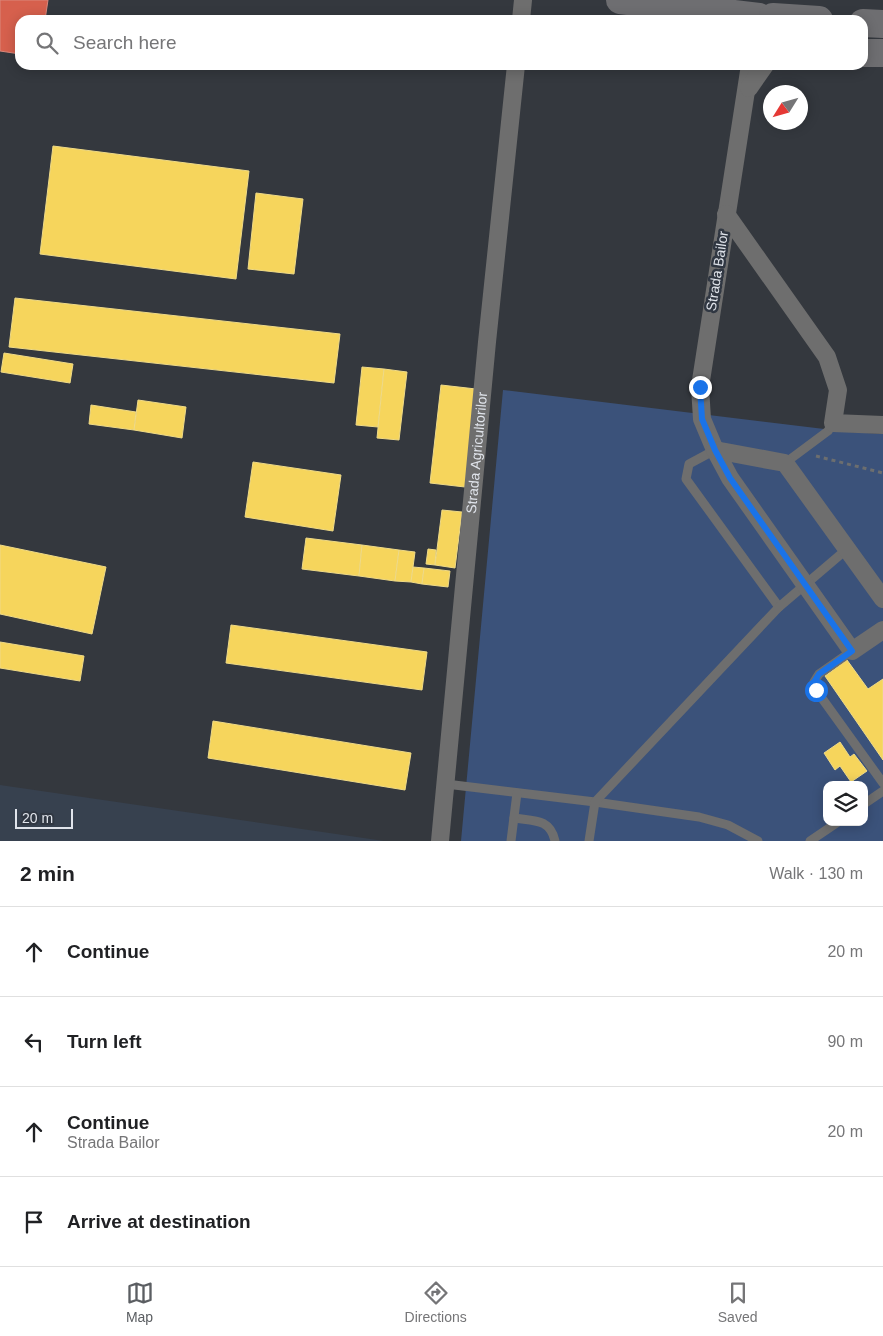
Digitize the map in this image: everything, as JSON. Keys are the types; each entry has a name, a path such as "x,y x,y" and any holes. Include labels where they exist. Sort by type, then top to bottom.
{"main road":[{"path":"620,0 742,15"},
{"path":"660,5 683,15"},
{"path":"868,23 883,24"},
{"path":"868,53 883,54"}],"street":[{"path":"522,15 523,0"},
{"name":"Strada Agricultorilor","path":"440,841 487,342 515,70"},
{"name":"Strada Bailor","path":"749,70 700,387 702,419 715,450 730,478 852,651"},
{"name":"Strada Bailor","path":"747,91 762,70"},
{"path":"726,214 826,357 838,390 833,423 883,426"},
{"path":"715,450 786,463 883,599"},
{"path":"852,651 883,630"}],"lane":[{"path":"786,463 828,431 833,423"},
{"path":"715,450 688,464 686,479 779,607"},
{"path":"588,841 595,802 779,607 848,549"},
{"path":"852,651 819,674 814,682 816,690 883,783"},
{"path":"446,784 699,817 728,825 758,841"},
{"path":"868,801 883,791"},
{"path":"511,841 517,793"},
{"path":"514,818 546,823 554,832 555,841"},
{"path":"810,841 832,826"}],"path":[{"path":"800,452 883,473"}],"shaded area":[{"path":"503,390 849,432 883,434 883,841 461,841"},
{"path":"0,785 384,841 0,841"}],"building: Homes":[{"path":"53,146 249,171 236,279 40,254"},
{"path":"256,193 303,199 294,274 248,269"},
{"path":"15,298 340,334 334,383 9,347"},
{"path":"4,353 73,364 70,383 1,372"},
{"path":"362,367 384,369 378,427 356,425"},
{"path":"384,369 407,372 399,440 377,438"},
{"path":"441,385 476,389 465,487 430,483"},
{"path":"138,400 186,407 182,438 134,430"},
{"path":"91,405 136,412 134,430 89,424"},
{"path":"253,462 341,475 333,531 245,517"},
{"path":"442,510 462,512 455,568 435,565"},
{"path":"306,538 362,545 359,576 302,569"},
{"path":"0,545 106,567 92,634 0,614"},
{"path":"362,545 399,550 395,581 359,576"},
{"path":"428,549 436,550 435,565 426,564"},
{"path":"399,550 415,552 411,582 395,581"},
{"path":"413,567 424,568 422,584 411,582"},
{"path":"424,568 450,571 448,587 422,584"},
{"path":"231,625 427,652 422,690 226,663"},
{"path":"0,642 84,656 80,681 0,668"},
{"path":"847,660 868,689 883,679 883,760 825,676"},
{"path":"213,721 411,753 405,790 208,758"},
{"path":"840,742 850,757 854,754 867,771 850,781 840,766 835,770 824,753"}],"building: Shops":[{"path":"0,0 48,0 46,15 15,15 15,53 0,51"}],"route":[{"path":"700,387 702,419 715,450 730,478 852,651 819,674 814,682 816,690"}]}
